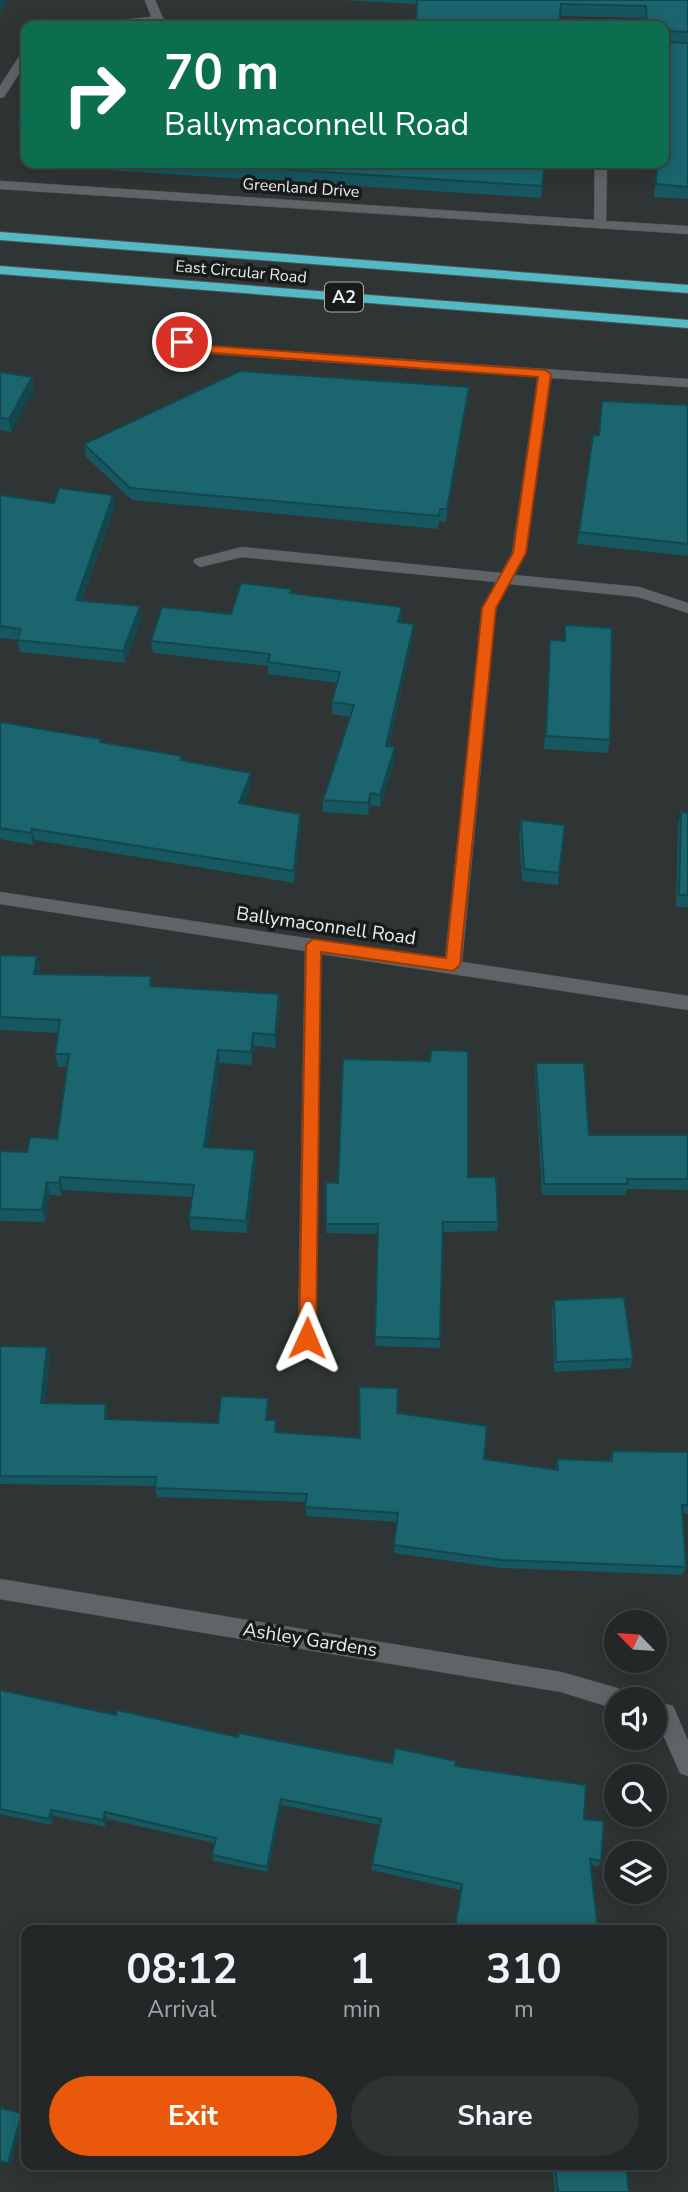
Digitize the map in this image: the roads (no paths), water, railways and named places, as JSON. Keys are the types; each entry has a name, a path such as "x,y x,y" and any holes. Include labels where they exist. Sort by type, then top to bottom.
{"highway":[{"name":"East Circular Road","path":"0,236 688,289"},
{"name":"East Circular Road","path":"0,270 688,324"}],"street":[{"path":"147,21 158,20 150,0"},
{"path":"0,95 21,62"},
{"path":"600,224 601,168"},
{"name":"Greenland Drive","path":"0,185 688,230"},
{"path":"182,342 213,350 688,383"},
{"path":"453,965 489,608 519,553 545,374"},
{"path":"200,562 242,552 639,592 688,608"},
{"name":"Ballymaconnell Road","path":"0,898 453,965 688,1003"},
{"path":"307,1338 313,945"},
{"name":"Ashley Gardens","path":"0,1589 561,1682 604,1695"},
{"path":"667,1718 688,1765"}]}
